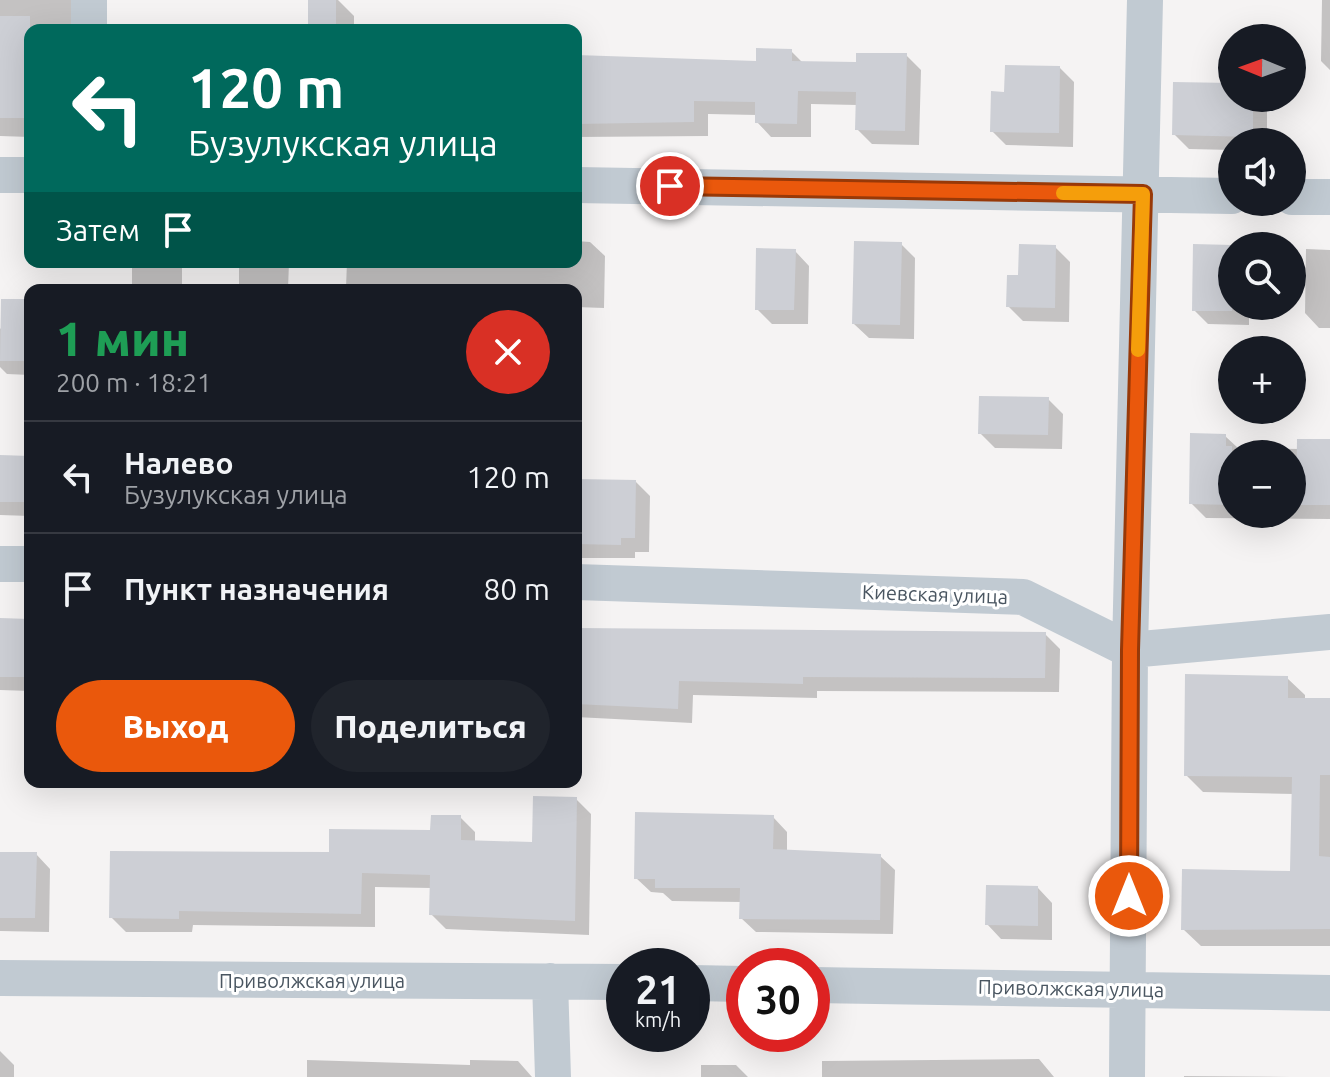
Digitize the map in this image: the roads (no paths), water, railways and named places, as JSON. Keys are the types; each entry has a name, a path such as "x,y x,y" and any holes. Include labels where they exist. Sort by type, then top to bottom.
{"street":[{"path":"89,0 89,24"},
{"path":"1127,1077 1130,650 1143,194 1145,0"},
{"path":"0,175 24,175"},
{"path":"582,185 1218,196"},
{"path":"1306,197 1330,197"},
{"path":"0,564 24,564"},
{"name":"Киевская улица","path":"582,582 1023,597 1130,650"},
{"path":"1130,650 1330,632"},
{"name":"Приволжская улица","path":"0,978 606,982"},
{"path":"550,981 553,1077"},
{"name":"Приволжская улица","path":"830,985 1330,993"}]}
